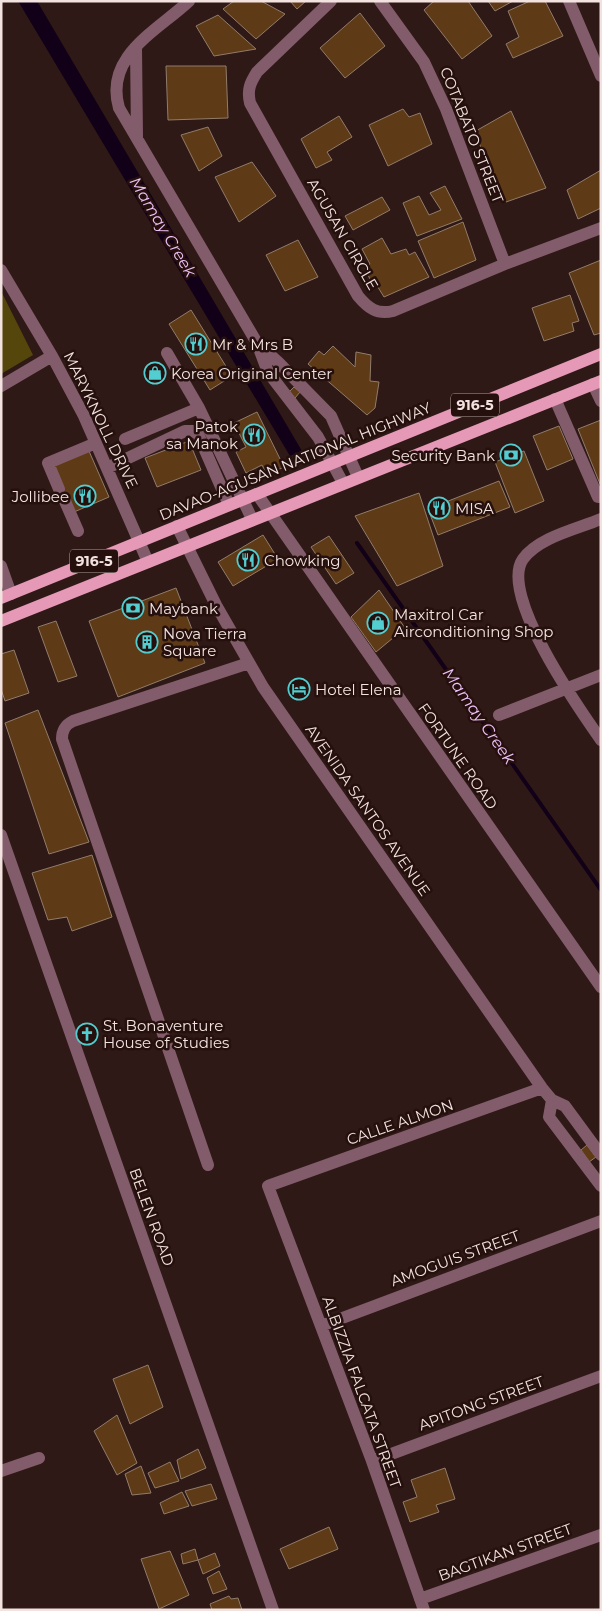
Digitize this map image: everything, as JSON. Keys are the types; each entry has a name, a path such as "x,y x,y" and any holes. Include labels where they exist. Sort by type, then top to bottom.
{"main road":[{"name":"DAVAO-AGUSAN NATIONAL HIGHWAY","path":"6,596 601,354"},
{"name":"916-5","path":"1,621 358,476 597,382"},
{"path":"55,577 62,596"}],"street":[{"path":"189,1 160,23 136,48 119,72 115,95 119,108 257,343 268,372 311,426 343,483"},
{"name":"AGUSAN CIRCLE","path":"331,1 257,72 249,86 248,94 250,103 358,296 366,306 374,311 386,313 505,264 601,228"},
{"name":"COTABATO STREET","path":"380,1 424,62 446,109 505,264"},
{"path":"569,1 601,76"},
{"path":"136,48 137,138"},
{"path":"116,82 136,86"},
{"name":"MARYKNOLL DRIVE","path":"1,270 52,356 96,443 148,562"},
{"path":"257,343 280,363 331,416 358,476"},
{"path":"167,353 199,408 252,519"},
{"path":"1,386 52,356"},
{"path":"597,382 601,401"},
{"path":"554,399 598,497"},
{"path":"126,439 199,408"},
{"path":"107,468 185,431 193,431 198,434 229,505"},
{"path":"78,531 48,463 96,443"},
{"name":"FORTUNE ROAD","path":"257,494 601,987"},
{"path":"601,519 542,543 522,560 518,572 529,619 565,689 601,740"},
{"name":"AVENIDA SANTOS AVENUE","path":"177,526 249,663 542,1088 552,1100 565,1106 601,1155"},
{"path":"1,566 6,596"},
{"path":"208,1165 62,739 64,728 73,720 249,663"},
{"path":"499,715 601,675"},
{"name":"BELEN ROAD","path":"1,835 273,1610"},
{"name":"CALLE ALMON","path":"268,1186 542,1088"},
{"path":"552,1100 549,1117 601,1186"},
{"name":"ALBIZZIA FALCATA STREET","path":"268,1186 372,1461 422,1605"},
{"name":"AMOGUIS STREET","path":"321,1326 601,1221"},
{"name":"APITONG STREET","path":"372,1461 601,1376"},
{"path":"1,1471 39,1458"},
{"name":"BAGTIKAN STREET","path":"422,1605 601,1535"}],"shaded area":[{"path":"1,291 33,355 1,374"}],"water":[{"path":"18,1 37,1 302,451 290,456"}],"building":[{"path":"234,1 261,1 285,14 256,39 223,9"},
{"path":"290,1 306,1 297,9"},
{"path":"434,1 468,1 492,36 462,59 424,10"},
{"path":"488,1 513,1 495,11"},
{"path":"530,1 545,1 563,36 513,58 506,44 519,37 508,11"},
{"path":"360,13 385,46 345,78 320,48"},
{"path":"218,15 256,49 214,56 196,26"},
{"path":"166,66 226,66 228,118 168,120"},
{"path":"403,109 409,117 420,113 432,144 388,166 369,125"},
{"path":"511,111 546,188 506,202 474,132"},
{"path":"339,116 352,137 327,152 332,160 316,168 301,139"},
{"path":"208,127 222,156 199,171 181,135"},
{"path":"252,162 276,196 239,222 215,177"},
{"path":"601,170 601,208 578,219 567,190"},
{"path":"445,186 462,219 417,236 403,203 419,196 429,215 441,210 430,193"},
{"path":"382,197 390,210 353,230 345,216"},
{"path":"463,222 476,260 434,278 418,241"},
{"path":"382,238 391,254 406,249 409,255 415,252 429,277 384,297 376,284 372,284 365,268 370,264 362,249"},
{"path":"298,240 318,277 285,291 266,255"},
{"path":"601,260 601,333 594,335 569,273"},
{"path":"570,295 579,321 572,323 574,331 544,341 532,308"},
{"path":"191,310 232,376 210,390 169,324"},
{"path":"333,346 355,367 356,352 371,355 370,381 379,382 375,408 367,415 308,364 319,351 324,355"},
{"path":"294,387 300,392 295,398 289,392"},
{"name":"Patok sa Manok","path":"257,412 284,467 267,475 262,465 246,473 236,452 246,447 234,423"},
{"path":"601,420 601,483 600,484 578,429"},
{"path":"559,426 573,459 547,470 533,436"},
{"path":"189,441 201,470 157,487 145,458"},
{"path":"89,451 109,497 74,512 61,500 56,490 54,466"},
{"path":"524,451 544,501 515,513 495,462"},
{"path":"499,481 510,507 438,535 428,509"},
{"path":"419,493 443,566 397,586 355,516"},
{"name":"Chowking","path":"263,535 278,559 233,586 218,562"},
{"path":"329,536 354,573 336,584 311,547"},
{"name":"Nova Tierra Square","path":"176,588 205,663 118,697 89,621"},
{"name":"Maxitrol Car Airconditioning Shop","path":"379,590 405,628 376,652 351,617"},
{"path":"56,621 77,676 58,682 38,627"},
{"path":"14,650 29,693 5,701 1,689 1,654"},
{"path":"38,710 89,842 49,854 5,723"},
{"path":"92,855 112,917 72,931 67,917 48,920 32,873"},
{"path":"587,1145 596,1157 589,1162 581,1150"},
{"path":"148,1365 163,1407 130,1424 113,1379"},
{"path":"117,1415 137,1463 117,1475 94,1431"},
{"path":"198,1449 206,1468 181,1479 177,1460"},
{"path":"170,1462 179,1481 155,1488 148,1473"},
{"path":"141,1466 151,1493 132,1495 125,1474"},
{"path":"445,1468 455,1499 436,1505 439,1512 410,1522 403,1502 417,1497 411,1480"},
{"path":"211,1484 217,1499 192,1506 185,1491"},
{"path":"182,1492 189,1506 164,1514 160,1503"},
{"path":"329,1527 338,1549 289,1569 280,1549"},
{"path":"195,1549 198,1560 183,1564 181,1554"},
{"path":"170,1551 189,1595 159,1609 141,1559"},
{"path":"215,1553 220,1566 203,1574 198,1560"},
{"path":"219,1571 227,1589 213,1594 207,1578"},
{"path":"229,1596 231,1599 238,1598 242,1610 212,1610 210,1604"}],"waterway":[{"name":"Mamay Creek","path":"357,543 601,890"}],"place":[{"name":"Mr & Mrs B","path":"196,344"},
{"name":"Korea Original Center","path":"155,373"},
{"name":"Patok sa Manok","path":"254,435"},
{"name":"Security Bank","path":"511,455"},
{"name":"Jollibee","path":"85,496"},
{"name":"MISA","path":"439,508"},
{"name":"Chowking","path":"248,560"},
{"name":"Maybank","path":"133,608"},
{"name":"Maxitrol Car Airconditioning Shop","path":"378,623"},
{"name":"Nova Tierra Square","path":"147,642"},
{"name":"Hotel Elena","path":"299,689"},
{"name":"St. Bonaventure House of Studies","path":"87,1034"}]}
